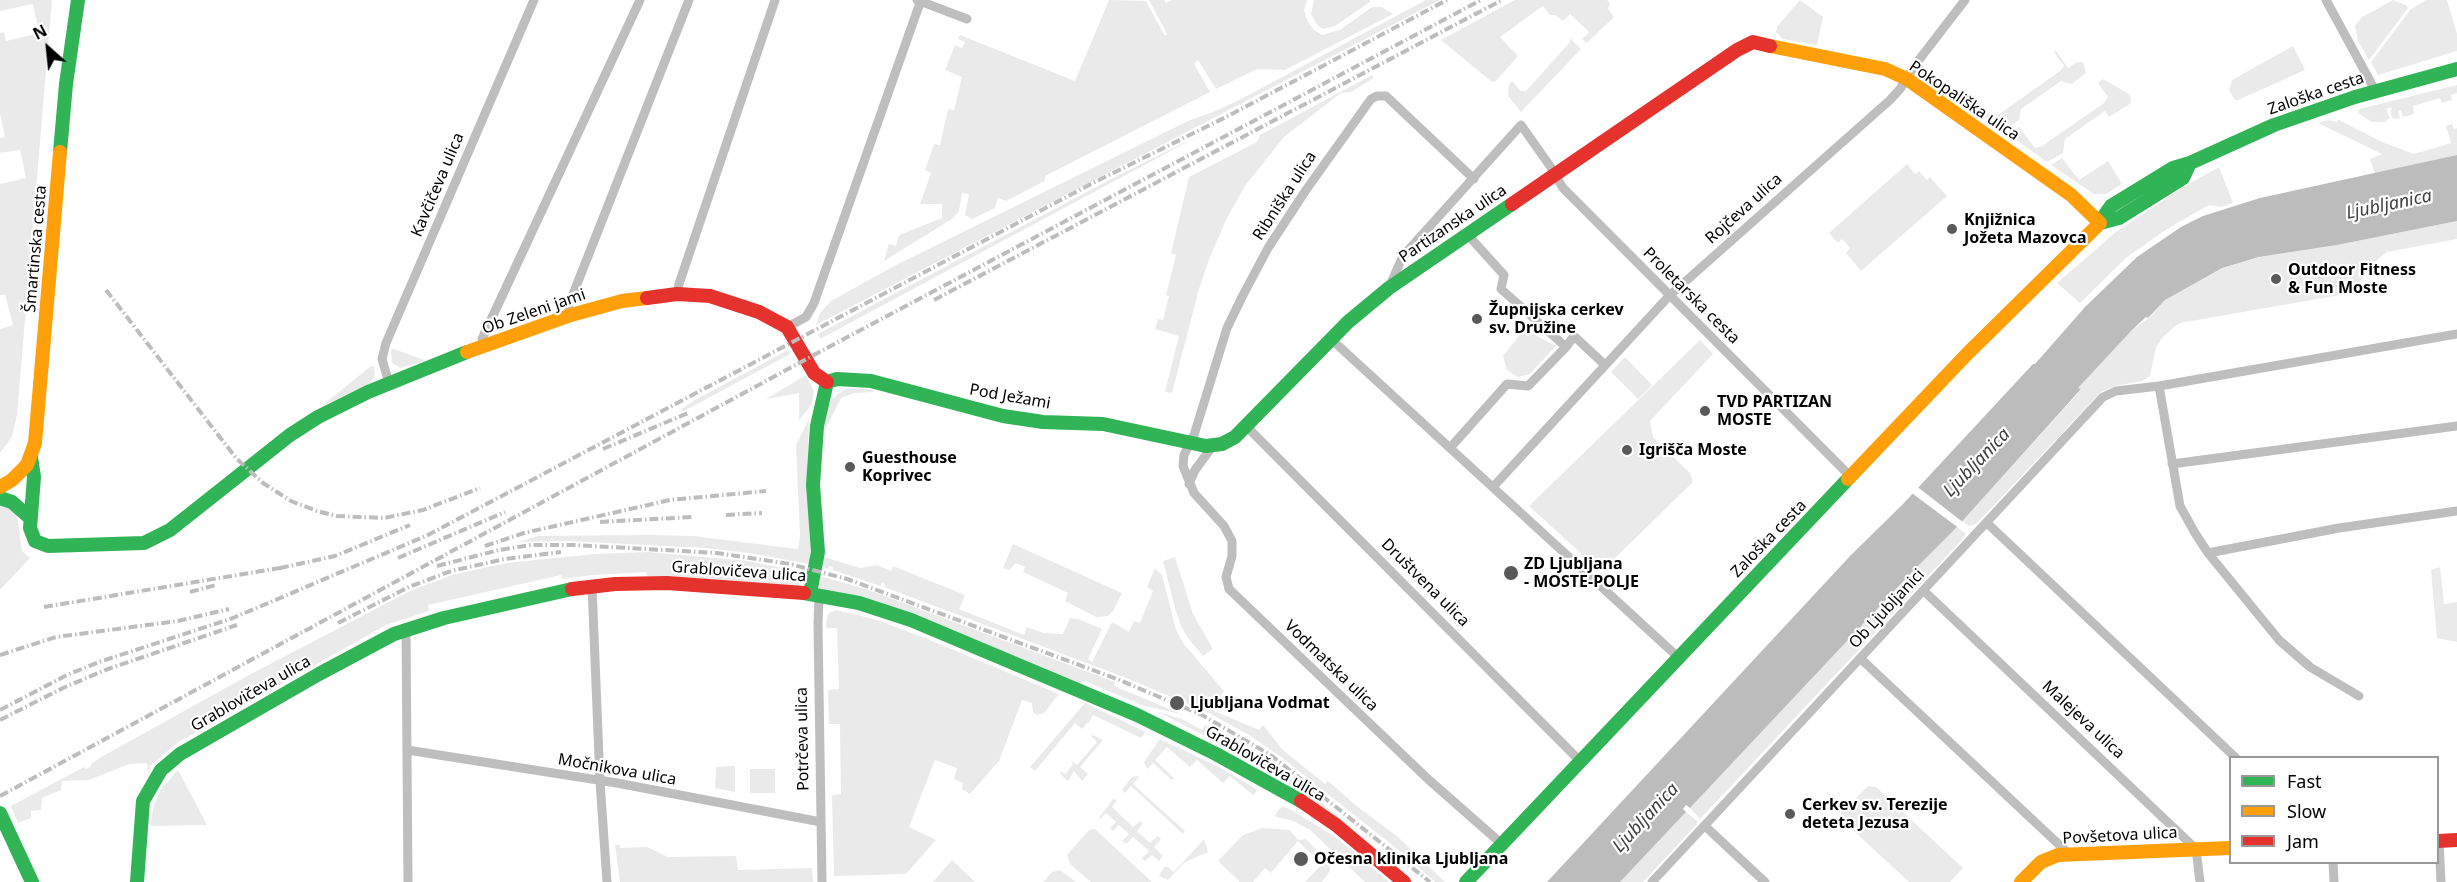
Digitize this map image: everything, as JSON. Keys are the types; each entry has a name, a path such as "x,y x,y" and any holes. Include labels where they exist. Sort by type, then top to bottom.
{"street":[{"name":"Šmartinska cesta","path":"30,518 34,477 31,457 36,437 66,84 78,0"},
{"name":"Kavčičeva ulica","path":"389,383 381,359 386,343 534,0"},
{"path":"485,346 482,339 640,0"},
{"path":"570,311 689,0"},
{"path":"677,294 775,0"},
{"path":"827,382 814,373 787,327 806,317 814,303 919,0 967,20"},
{"name":"Rojčeva ulica","path":"1493,487 1668,296 1890,100 1965,0"},
{"path":"2326,0 2376,92"},
{"name":"Pokopališka ulica","path":"1753,42 1884,69 1906,79 2071,195 2100,223"},
{"name":"Partizanska ulica","path":"1212,447 1228,441 1246,426 1331,339 1389,288 1740,48 1753,42"},
{"name":"Zaloška cesta","path":"1467,882 2017,302 2100,223 2111,206 2173,168 2190,163 2274,125 2457,69"},
{"name":"Ribniška ulica","path":"1189,444 1194,435 1227,328 1268,248 1312,182 1374,97 1386,96 1474,179"},
{"name":"Proletarska cesta","path":"1474,179 1521,125 1563,188 1668,296 1851,477"},
{"path":"1389,288 1403,256 1474,179"},
{"path":"1467,234 1504,275 1501,289 1566,347"},
{"name":"Ob Zeleni jami","path":"30,518 31,532 35,541 40,544 66,546 144,543 170,530 290,435 318,417 389,383 570,311 677,294 710,296 759,312 787,327"},
{"name":"Ob Ljubljanici","path":"1652,882 1987,523 2098,400 2116,391 2159,386 2457,334"},
{"path":"1450,448 1507,384 1528,386 1574,336 1605,365"},
{"path":"1331,339 1679,657"},
{"name":"Pod Ježami","path":"827,382 850,379 879,382 987,413 1042,422 1103,424 1189,444"},
{"name":"Potrčeva ulica","path":"822,882 818,624 815,594 818,552 813,485 817,426 827,382"},
{"path":"2159,386 2172,464 2184,515 2208,553 2279,639 2310,667 2359,696"},
{"name":"Društvena ulica","path":"1246,426 1581,762"},
{"path":"2172,464 2457,426"},
{"path":"1189,444 1212,447 1195,470 1189,484 1183,466 1189,444"},
{"path":"0,487 20,473 31,457"},
{"name":"Vodmatska ulica","path":"1189,484 1194,494 1230,534 1233,547 1226,577 1229,589 1429,780 1503,844"},
{"path":"0,498 12,502 30,518"},
{"path":"2208,553 2339,528 2457,511"},
{"path":"1987,523 2233,756"},
{"name":"Grablovičeva ulica","path":"137,882 143,801 150,784 166,765 187,750 300,685 406,629 536,596 592,586 667,583 815,594 859,603 910,620 1127,711 1243,768 1322,815 1353,838 1404,882"},
{"path":"592,586 600,782 607,882"},
{"name":"Malejeva ulica","path":"1924,591 2196,849"},
{"path":"406,629 408,882"},
{"path":"1861,659 2068,853"},
{"name":"Močnikova ulica","path":"407,750 821,822"},
{"path":"0,813 33,882"},
{"path":"1705,826 1765,882"},
{"path":"2439,841 2457,840"},
{"name":"Povšetova ulica","path":"2021,882 2045,859 2068,853 2229,848"},
{"path":"2196,849 2200,882"},
{"path":"2439,855 2441,882"},
{"path":"2333,864 2334,882"}],"shaded area":[{"path":"0,0 52,0 17,415 12,437 0,453 0,329 13,325 5,295 0,295 0,184 26,178 20,150 0,153 0,138 5,137 0,113 0,33 4,32 6,41 39,33 33,4 0,11"},
{"path":"1109,0 1146,1 1165,36 1167,34 1149,0 1164,0 1166,3 1172,0 1307,0 1304,10 1308,22 1322,35 1340,30 1372,7 1382,7 1393,14 1285,70 1257,69 1216,89 1198,60 1194,64 1210,92 1045,176 1045,181 1006,201 998,198 995,208 972,219 965,215 969,194 962,193 959,211 952,219 884,261 889,244 896,246 899,235 942,218 942,204 920,204 931,173 925,170 934,144 940,145 948,109 954,110 962,77 945,70 955,45 962,48 965,42 958,39 960,35 1075,81"},
{"path":"1314,0 1370,0 1370,2 1335,26 1323,29 1317,25 1311,14"},
{"path":"1426,0 1440,0 816,325 820,313 831,301 896,265 1188,121 1243,98"},
{"path":"1515,0 1607,0 1610,3 1608,9 1614,17 1587,43 1582,39 1589,32 1570,14 1563,21 1555,15 1550,15 1543,6 1500,37 1518,56 1496,81 1492,82 1441,40"},
{"path":"1800,0 1823,17 1817,45 1783,39 1776,32 1777,27"},
{"path":"2393,0 2408,8 2369,60 2358,41 2355,26 2362,17"},
{"path":"2426,0 2447,0 2457,34 2457,51 2378,75 2371,62 2410,10"},
{"path":"1570,38 1581,49 1521,112 1508,96 1509,85 1512,81 1521,91 1526,91 1570,42"},
{"path":"2293,46 2305,70 2235,100 2229,90 2232,80"},
{"path":"2056,51 2068,68 2077,62 2083,62 2086,73 2072,84 2061,81 2021,109 2019,120 2004,131 1972,109 1977,100 1991,117 1998,115 2060,71 2064,66 2054,52"},
{"path":"1372,75 1374,78 1351,92 1341,93 1284,137 1245,186 1226,220 1210,257 1199,289 1172,393 1165,392 1179,336 1155,329 1158,319 1163,320 1169,296 1166,295 1176,255 1171,253 1189,177 1257,142 1260,135"},
{"path":"2103,79 2129,94 2130,104 2109,117 2105,111 2065,139 2063,153 2047,162 2008,134 2019,127 2035,148 2042,146 2104,103 2108,97 2098,83"},
{"path":"2457,85 2457,93 2451,95 2452,100 2442,103 2440,98 2413,106 2414,114 2403,117 2401,110 2398,111 2400,118 2395,119 2392,118 2390,110 2392,107 2386,109 2390,119 2386,120 2387,122 2372,122 2358,113 2359,109"},
{"path":"2328,120 2337,122 2339,120 2382,142 2414,154 2451,143 2446,126 2452,124 2454,129 2457,128 2457,155 2375,174 2370,159 2382,154 2318,123"},
{"path":"1204,133 820,339 818,334 1115,177"},
{"path":"2062,158 2079,180 2108,161 2122,184 2106,194 2094,194 2051,165"},
{"path":"1907,164 1915,174 1919,171 1927,180 1930,177 1947,196 1861,271 1846,253 1850,248 1842,239 1838,243 1829,233"},
{"path":"2219,167 2233,203 2222,207 2209,205 2167,229 2127,257 2080,303 2057,283 2116,232 2180,189"},
{"path":"2457,221 2457,239 2387,252 2376,261 2356,287 2346,294 2180,323 2164,336 2156,347 2150,376 2142,381 2115,386 2101,392 1976,524 1969,526 1962,521 2081,390 2077,389 2133,329 2149,318 2165,300 2183,288 2222,268 2260,257 2337,245"},
{"path":"1524,329 1556,346 1530,374 1518,377 1507,370 1503,356"},
{"name":"Igrišča Moste","path":"1700,340 1713,354 1650,421 1653,437 1690,473 1693,482 1607,566 1595,566 1529,506"},
{"path":"391,348 427,361 400,368 392,363"},
{"path":"788,350 790,354 684,411 680,410 693,401"},
{"path":"1625,357 1652,385 1638,399 1611,372"},
{"path":"371,366 374,366 375,374 371,383 323,406 324,404"},
{"path":"806,375 814,391 812,404 799,420 799,393 766,399"},
{"path":"852,388 873,390 873,392 854,393 841,398 824,432 826,411 831,400 843,390"},
{"path":"809,419 807,478 811,557 809,564 705,548 568,541 518,542 538,536 693,536 798,549 800,536 796,445"},
{"path":"0,504 5,504 17,515 22,551 30,558 0,590"},
{"path":"1957,527 1966,534 1961,541 1700,819 1690,808"},
{"path":"1013,544 1122,593 1113,611 1108,616 1096,617 1065,601 1068,593 1023,572 1025,567 1015,563 1010,570 1003,568"},
{"path":"648,552 748,561 807,573 804,582 796,586 647,576 646,572 562,579 561,575 428,605 429,611 386,625 180,741 150,766 149,774 147,763 129,764 89,780 62,781 61,790 42,798 41,810 31,811 31,818 18,823 11,806 84,767 86,769 103,756 249,675 410,591 452,575 506,563 595,554"},
{"path":"824,557 860,568 877,565 891,571 893,566 965,595 959,609 1024,635 1027,627 1043,633 1063,634 1070,618 1078,619 1102,629 1088,659 1092,662 1112,622 1129,632 1134,621 1140,623 1153,591 1147,587 1155,568 1162,575 1176,630 1183,643 1224,691 1212,710 1259,730 1263,725 1283,750 1325,784 1328,781 1398,837 1445,882 1435,882 1406,856 1281,757 1249,735 1209,713 1124,677 884,587 885,584 882,583 880,586 833,570 833,567 829,566 828,569 820,566"},
{"path":"1175,557 1193,614 1213,649 1203,656 1181,626 1175,608 1163,561"},
{"path":"2440,567 2444,604 2457,602 2457,642 2437,638 2431,570"},
{"path":"816,575 866,589 1115,682 1114,686 1184,715 1141,705 1085,681 1080,684 818,588"},
{"path":"836,610 874,619 920,636 1059,694 1044,713 1037,715 1033,712 1032,703 1022,700 999,761 970,794 962,789 963,783 954,779 957,768 935,760 909,827 936,840 906,874 834,876 832,795 841,794 840,724 829,724 828,690 839,689 837,628 826,628 829,613"},
{"path":"1085,703 1146,732 1141,738 1093,715 1082,729 1075,723 1035,771 1030,767"},
{"path":"1156,711 1182,719 1202,730 1205,725 1230,738 1295,782 1356,831 1274,775 1276,772"},
{"path":"1091,736 1103,740 1080,767 1088,774 1082,781 1074,771 1068,781 1060,771 1066,774 1073,764 1070,760 1077,765 1097,742"},
{"path":"1160,739 1219,767 1258,790 1253,795 1230,776 1223,783 1197,760 1190,767 1167,747 1155,760 1174,778 1172,780 1153,763 1147,769 1144,762"},
{"path":"735,766 735,792 715,788 716,767"},
{"path":"750,769 775,769 775,793 750,793"},
{"path":"178,770 207,825 150,826 160,790"},
{"path":"1138,776 1133,784 1185,831 1183,834 1131,786 1125,793 1122,790 1132,777"},
{"path":"1868,786 1876,787 1963,868 1950,882 1909,882 1842,820 1841,813"},
{"path":"1113,799 1117,800 1112,807 1133,827 1140,821 1143,824 1137,831 1150,843 1158,836 1161,839 1154,847 1163,856 1159,861 1152,855 1145,861 1142,858 1149,851 1133,837 1126,844 1122,841 1129,834 1119,825 1113,831 1110,828 1116,822 1106,813 1099,818"},
{"path":"1282,807 1290,809 1338,839 1389,882 1365,882 1310,830 1293,821 1275,816"},
{"path":"1686,812 1697,821 1697,824 1643,882 1620,882"},
{"path":"1263,828 1290,830 1298,840 1306,839 1330,864 1330,871 1322,882 1305,882 1322,864 1298,841 1271,873 1265,868 1253,882 1240,882 1218,861 1243,835"},
{"path":"1092,829 1095,829 1152,882 1091,882 1070,864 1067,855"},
{"path":"1204,839 1208,852 1185,862 1168,880 1159,876 1164,867 1174,872"},
{"path":"615,845 620,845 620,848 647,847 668,857 736,856 738,870 812,868 813,882 620,882"},
{"path":"952,860 975,882 933,882"},
{"path":"1060,870 1076,882 1043,882 1052,872"}],"water":[{"name":"Ljubljanica","path":"2457,155 2457,221 2337,245 2259,257 2222,268 2165,300 2148,318 2146,317 2133,329 2078,388 2081,389 1957,527 1690,808 1686,805 1683,809 1686,812 1620,882 1547,882 1851,555 1902,505 2035,364 2085,307 2137,257 2181,227 2203,216 2260,198"}],"pier":[{"path":"1915,485 1964,523 1960,529 1909,491"}],"railway":[{"path":"0,710 67,675 99,662 233,618 428,535 1091,184 1230,115 1447,0"},
{"path":"0,796 825,349 1481,0"},
{"path":"934,300 1502,0"},
{"path":"106,290 236,458 263,483 291,501 337,516 384,518 423,510 480,488"},
{"path":"603,449 688,413"},
{"path":"485,546 524,533 670,500 766,491"},
{"path":"398,558 505,512"},
{"path":"726,515 762,513"},
{"path":"600,522 692,517"},
{"path":"280,568 335,556 410,525"},
{"path":"437,566 499,550 531,545 575,545 717,553 790,564 847,579 1117,679 1202,715 1272,756 1430,882"},
{"path":"338,623 409,587 451,571 505,559 561,552"},
{"path":"44,607 286,567"},
{"path":"190,592 216,585"},
{"path":"0,655 56,637 178,621 229,609"},
{"path":"0,720 65,687 108,669 237,625"}],"traffic: fast":[{"path":"60,152 66,84 78,0"},
{"path":"2096,227 2111,206 2173,168 2190,163 2274,125 2355,97 2457,69"},
{"path":"2100,223 2119,218 2183,178 2190,163"},
{"path":"827,382 837,379 871,381 1003,416 1043,422 1103,424 1206,446 1222,444 1235,437 1348,322 1389,288 1512,204"},
{"path":"31,457 34,477 30,528 35,541 48,546 144,543 170,530 290,435 318,417 368,392 467,352"},
{"path":"810,593 818,552 813,485 817,426 827,382"},
{"path":"1466,882 1848,479"},
{"path":"0,498 12,502 30,518"},
{"path":"137,882 143,801 161,770 180,754 394,634 444,618 572,589"},
{"path":"804,593 859,603 911,620 1137,715 1216,754 1301,801"},
{"path":"0,813 32,882"}],"traffic: slow":[{"path":"1770,46 1885,69 1907,79 2071,195 2100,223"},
{"path":"0,487 12,480 27,465 35,443 60,152"},
{"path":"1848,479 1967,354 2096,227"},
{"path":"467,352 571,315 622,301 647,298"},
{"path":"2021,882 2041,862 2058,855 2229,848"}],"traffic: jam":[{"path":"1512,204 1737,50 1753,42 1770,46"},
{"path":"647,298 677,294 710,296 759,312 787,327 814,373 827,382"},
{"path":"572,589 615,584 667,583 804,593"},
{"path":"1301,801 1336,825 1404,882"},
{"path":"2439,841 2457,840"}],"place":[{"name":"Knjižnica Jožeta Mazovca","path":"1952,229"},
{"name":"Outdoor Fitness & Fun Moste","path":"2276,279"},
{"name":"Župnijska cerkev sv. Družine","path":"1477,319"},
{"name":"TVD PARTIZAN MOSTE","path":"1705,411"},
{"name":"Igrišča Moste","path":"1627,450"},
{"name":"Guesthouse Koprivec","path":"850,467"},
{"name":"ZD Ljubljana - MOSTE-POLJE","path":"1511,573"},
{"name":"Ljubljana Vodmat","path":"1177,703"},
{"name":"Cerkev sv. Terezije deteta Jezusa","path":"1790,814"},
{"name":"Očesna klinika Ljubljana","path":"1301,859"}]}
